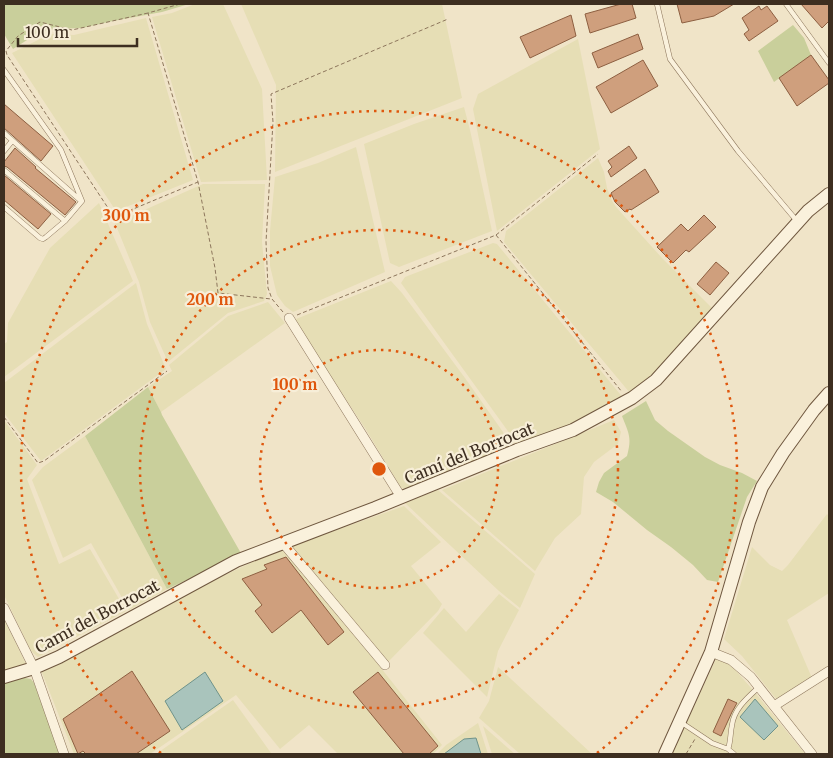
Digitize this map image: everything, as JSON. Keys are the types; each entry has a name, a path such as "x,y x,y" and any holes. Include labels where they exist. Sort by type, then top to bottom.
{"street":[{"name":"Camí del Borrocat","path":"4,677 34,668 92,640 236,561 517,450 573,430 629,400 656,380 808,211 829,194"},
{"path":"289,318 401,497"},
{"path":"665,754 711,652 749,522 762,487 783,453 814,410 829,393"},
{"path":"283,543 385,666"},
{"path":"4,608 34,668 64,754"},
{"path":"711,652 732,660 751,677 812,754"},
{"path":"774,706 829,671"}],"lane":[{"path":"657,4 670,59 738,151 798,222"},
{"path":"786,4 829,63"},
{"path":"4,70 61,150 82,201"},
{"path":"4,133 82,201"},
{"path":"4,151 12,140"},
{"path":"4,170 65,220"},
{"path":"4,207 43,239 65,220 82,201"},
{"path":"728,749 735,713 759,687"},
{"path":"680,722 712,743 728,749 734,754"}],"path":[{"path":"180,4 72,30 40,22 18,36 6,51 114,217 198,182"},
{"path":"148,12 198,182 218,293 272,299"},
{"path":"448,19 271,94 273,122 266,242 268,288 272,299 289,318 496,235 598,154"},
{"path":"496,235 629,400"},
{"path":"4,417 38,463 44,461 167,371"},
{"path":"686,754 698,734"}],"shaded area":[{"path":"195,4 223,4 262,89 267,180 201,182 152,17 172,13"},
{"path":"241,4 442,4 462,98 275,172 276,85"},
{"path":"146,18 193,180 116,211 12,53 50,34 74,35"},
{"path":"578,39 600,149 497,231 473,109 478,94"},
{"path":"464,107 492,231 399,267 390,263 364,144"},
{"path":"356,147 385,272 293,312 285,306 277,295 270,266 270,231 275,177 318,163"},
{"path":"598,158 604,172 607,188 616,207 662,258 713,309 652,376 630,393 504,242 506,231"},
{"path":"203,184 265,184 262,242 267,294 264,301 228,313 168,362 150,322 139,282 115,223"},
{"path":"99,203 133,281 4,377 4,344 7,342 8,323 50,248"},
{"path":"493,243 497,244 624,399 581,420 517,446 401,283 405,277"},
{"path":"391,281 465,378 510,442 512,449 408,489 401,488 365,428 296,325 296,319"},
{"path":"136,283 147,324 166,369 41,461 4,413 4,383"},
{"path":"268,302 285,323 161,412 148,387 172,371 169,365 228,316"},
{"path":"4,420 37,465 27,479 59,564 90,549 126,611 38,657 31,651 4,595"},
{"path":"614,420 621,432 618,444 594,462 584,477 581,514 555,538 535,571 442,490"},
{"path":"85,436 167,589 129,610 91,543 63,558 32,480 43,467"},
{"path":"438,490 535,574 520,608 499,591 405,503"},
{"path":"404,506 441,542 411,566 442,604 438,611 386,664 289,547"},
{"path":"827,514 829,516 829,593 787,620 812,678 777,700 742,656 724,639 752,547 770,565 782,571"},
{"path":"285,547 442,745 433,754 338,754 309,725 280,749 236,695 150,754 74,754 41,670 167,602"},
{"path":"499,594 519,610 498,651 487,697 423,633 444,608 466,632"},
{"path":"4,619 26,664 4,670"},
{"path":"716,659 731,665 805,754 672,754"},
{"path":"498,667 592,754 520,754 479,718 489,701"},
{"path":"233,700 271,753 156,754"},
{"path":"478,723 488,754 437,754 446,745"},
{"path":"483,726 515,754 492,754"}],"green space":[{"path":"4,4 189,4 162,12 82,28 54,29 38,33 13,49 4,34"},
{"path":"793,25 804,38 811,55 774,82 758,51"},
{"path":"148,387 242,555 167,589 85,436"},
{"path":"646,401 655,420 668,431 705,457 757,481 747,497 718,582 707,580 693,565 671,547 613,502 596,492 604,473 627,456 629,436 622,416"},
{"path":"19,677 31,679 34,683 60,754 4,754 4,681"}],"water":[{"path":"205,672 223,701 182,730 165,701"},
{"path":"755,699 778,726 764,740 740,717"},
{"path":"476,738 481,754 444,754 464,739"}],"building":[{"path":"621,4 632,4 636,18 590,33 585,14"},
{"path":"677,4 734,4 714,16 682,23"},
{"path":"801,4 829,4 829,21 822,28"},
{"path":"759,6 761,10 767,6 778,21 749,41 744,34 749,30 742,18"},
{"path":"571,15 576,36 530,58 520,37"},
{"path":"638,34 643,49 598,68 592,53"},
{"path":"811,55 829,80 829,83 797,106 779,78"},
{"path":"643,60 658,86 611,113 596,87"},
{"path":"4,104 53,146 41,161 4,128"},
{"path":"629,146 637,158 611,177 608,171 612,167 608,161"},
{"path":"15,148 35,168 76,202 65,215 4,166 4,162"},
{"path":"645,169 659,192 625,212 615,202 611,193"},
{"path":"4,175 51,214 38,229 4,200"},
{"path":"704,215 716,227 689,252 686,250 673,263 657,247 681,224 688,231"},
{"path":"716,262 729,273 710,295 697,284"},
{"path":"286,557 344,632 328,645 301,610 272,633 255,611 262,605 242,579 267,569 264,565"},
{"path":"132,671 170,731 136,754 86,754 83,751 78,754 63,719"},
{"path":"378,672 438,746 429,754 404,754 353,692"},
{"path":"728,699 737,703 721,736 713,732"}]}
